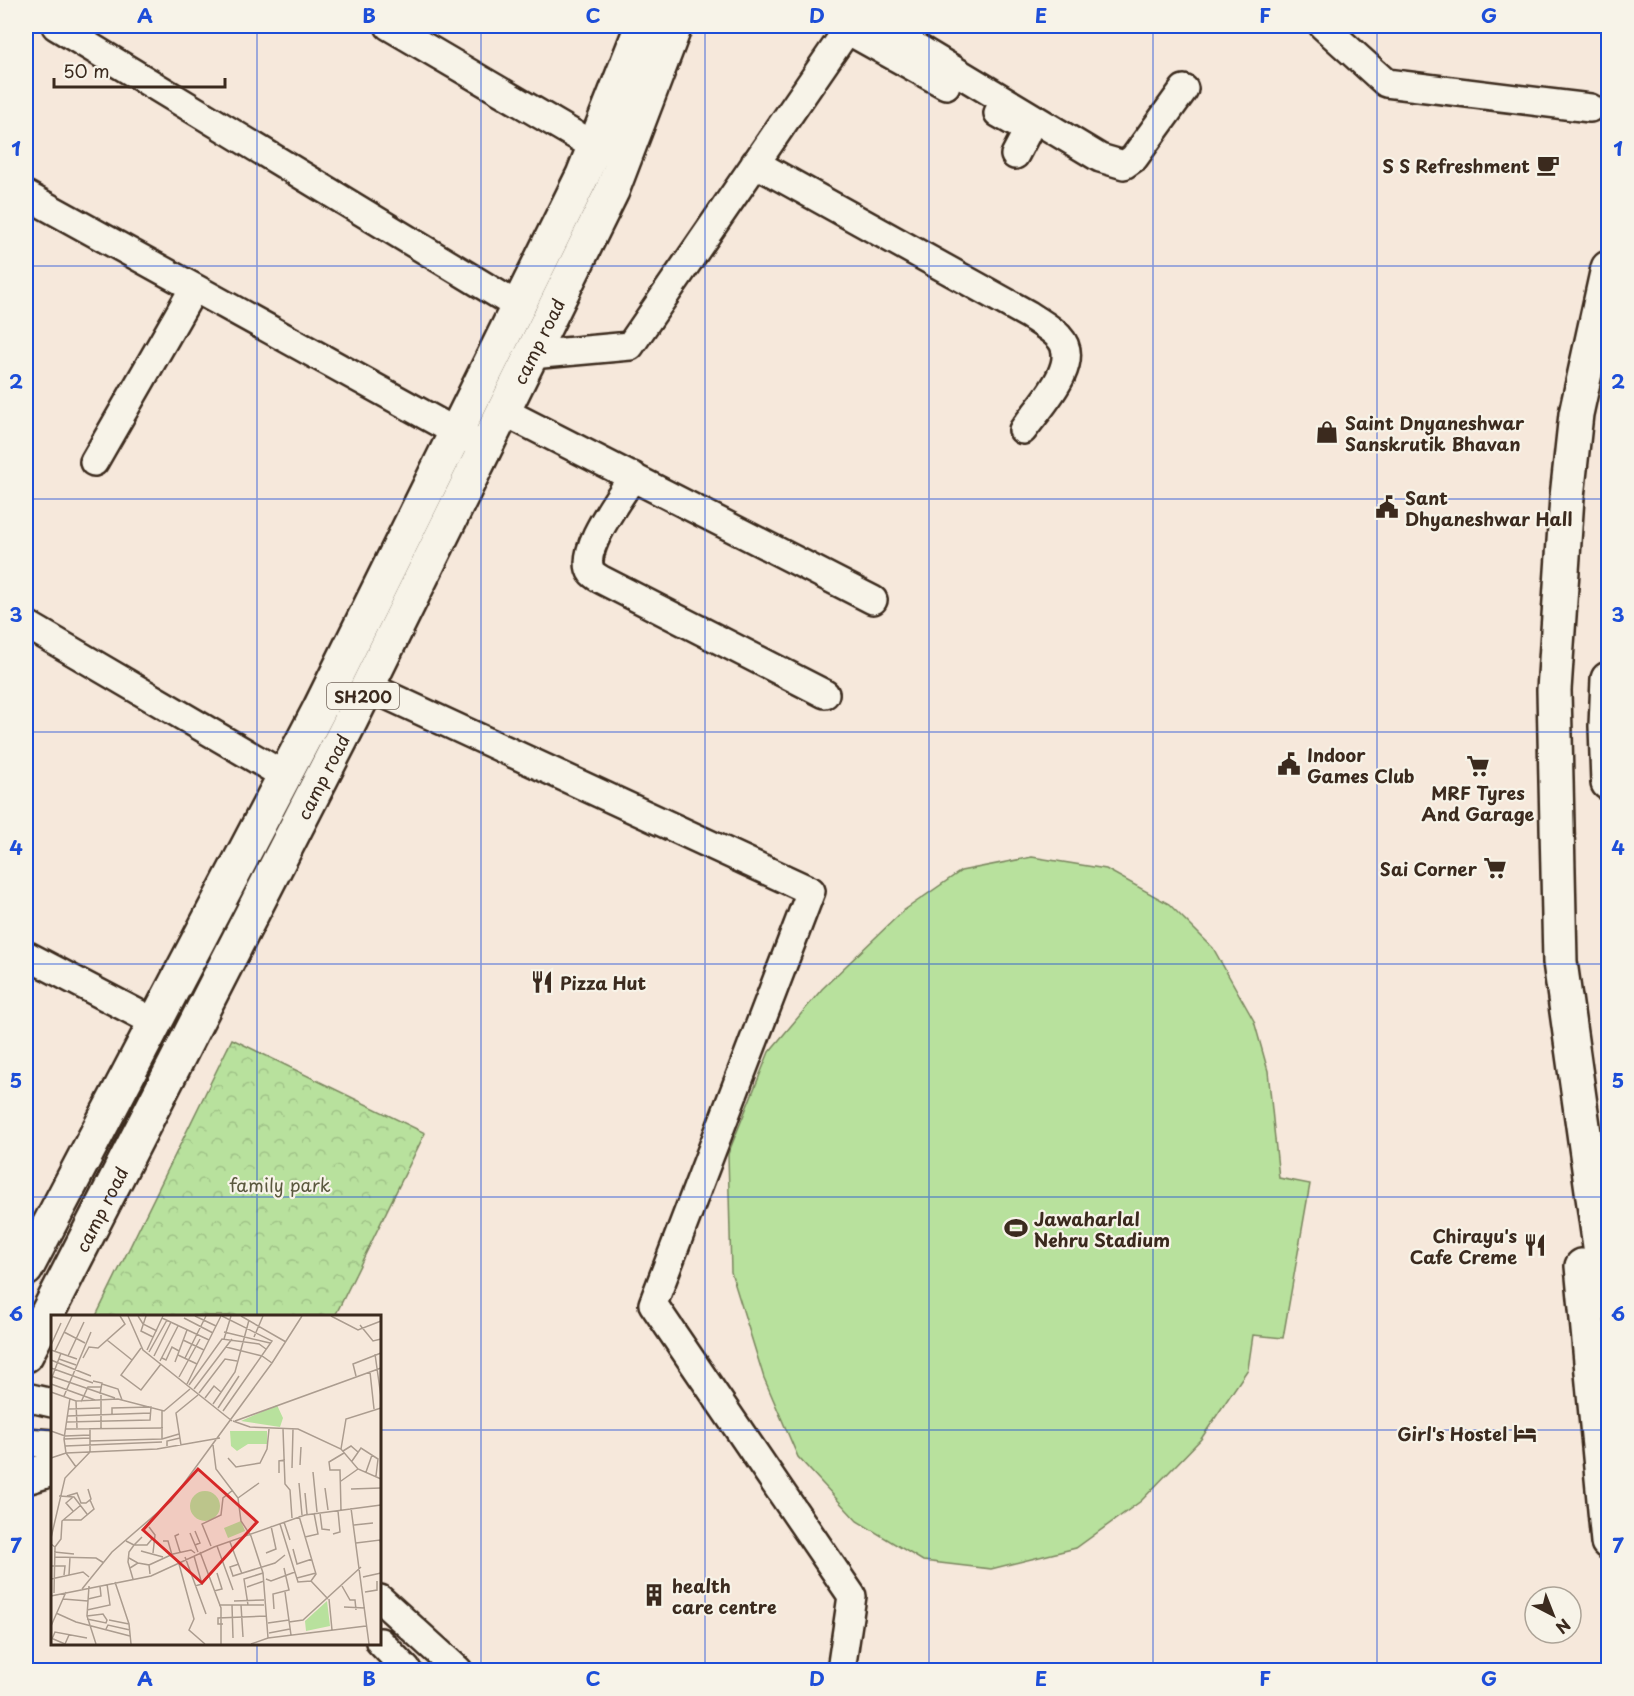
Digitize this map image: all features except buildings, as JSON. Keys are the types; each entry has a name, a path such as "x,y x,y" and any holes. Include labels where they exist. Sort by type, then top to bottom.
{"main road":[{"name":"camp road","path":"60,1305 367,686 470,440 519,307 583,175 642,26"},
{"name":"camp road","path":"26,1269 285,776 470,440 503,411 612,191 675,26"},
{"path":"1608,268 1576,414 1567,497 1554,690 1560,962 1608,1304"},
{"path":"1608,679 1606,726 1608,783"},
{"path":"1585,1131 1575,1187 1608,1542"},
{"name":"camp road","path":"26,1355 51,1318"},
{"path":"26,1477 51,1469"}],"street":[{"path":"56,26 519,307"},
{"path":"389,26 594,146 624,158"},
{"path":"881,26 1100,158 1113,163 1124,165 1134,158 1184,89"},
{"path":"1323,26 1386,83 1590,108"},
{"path":"531,355 630,346 848,28 1021,126 1026,134 1014,155"},
{"path":"755,163 1029,315 1061,338 1068,357 1065,371 1023,430"},
{"path":"26,195 470,440"},
{"path":"94,462 194,288"},
{"path":"503,411 873,600"},
{"path":"633,476 591,545 588,560 592,572 604,581 825,694"},
{"path":"26,624 285,776"},
{"path":"367,686 811,891 653,1304 852,1596 841,1671"},
{"path":"26,955 156,1023"},
{"path":"26,1397 51,1403"},
{"path":"26,1442 51,1444"},
{"path":"381,1600 458,1671"},
{"path":"381,1643 407,1671"}],"green space":[{"name":"Jawaharlal Nehru Stadium","path":"1032,857 1106,869 1169,904 1213,948 1254,1021 1268,1071 1279,1178 1310,1184 1283,1338 1253,1335 1248,1369 1201,1439 1141,1501 1076,1548 991,1569 923,1561 857,1521 798,1457 764,1378 731,1272 728,1154 769,1052 822,989 903,911 961,871"},
{"name":"family park","path":"232,1039 425,1133 335,1315 96,1315"}],"place":[{"name":"S S Refreshment","path":"1548,165"},
{"name":"Saint Dnyaneshwar Sanskrutik Bhavan","path":"1327,432"},
{"name":"Sant Dhyaneshwar Hall","path":"1387,507"},
{"name":"Indoor Games Club","path":"1289,764"},
{"name":"MRF Tyres And Garage","path":"1478,766"},
{"name":"Sai Corner","path":"1495,868"},
{"name":"Pizza Hut","path":"542,982"},
{"name":"Jawaharlal Nehru Stadium","path":"1016,1228"},
{"name":"Chirayu's Cafe Creme","path":"1535,1245"},
{"name":"Girl's Hostel","path":"1525,1433"},
{"name":"health care centre","path":"654,1595"}]}
